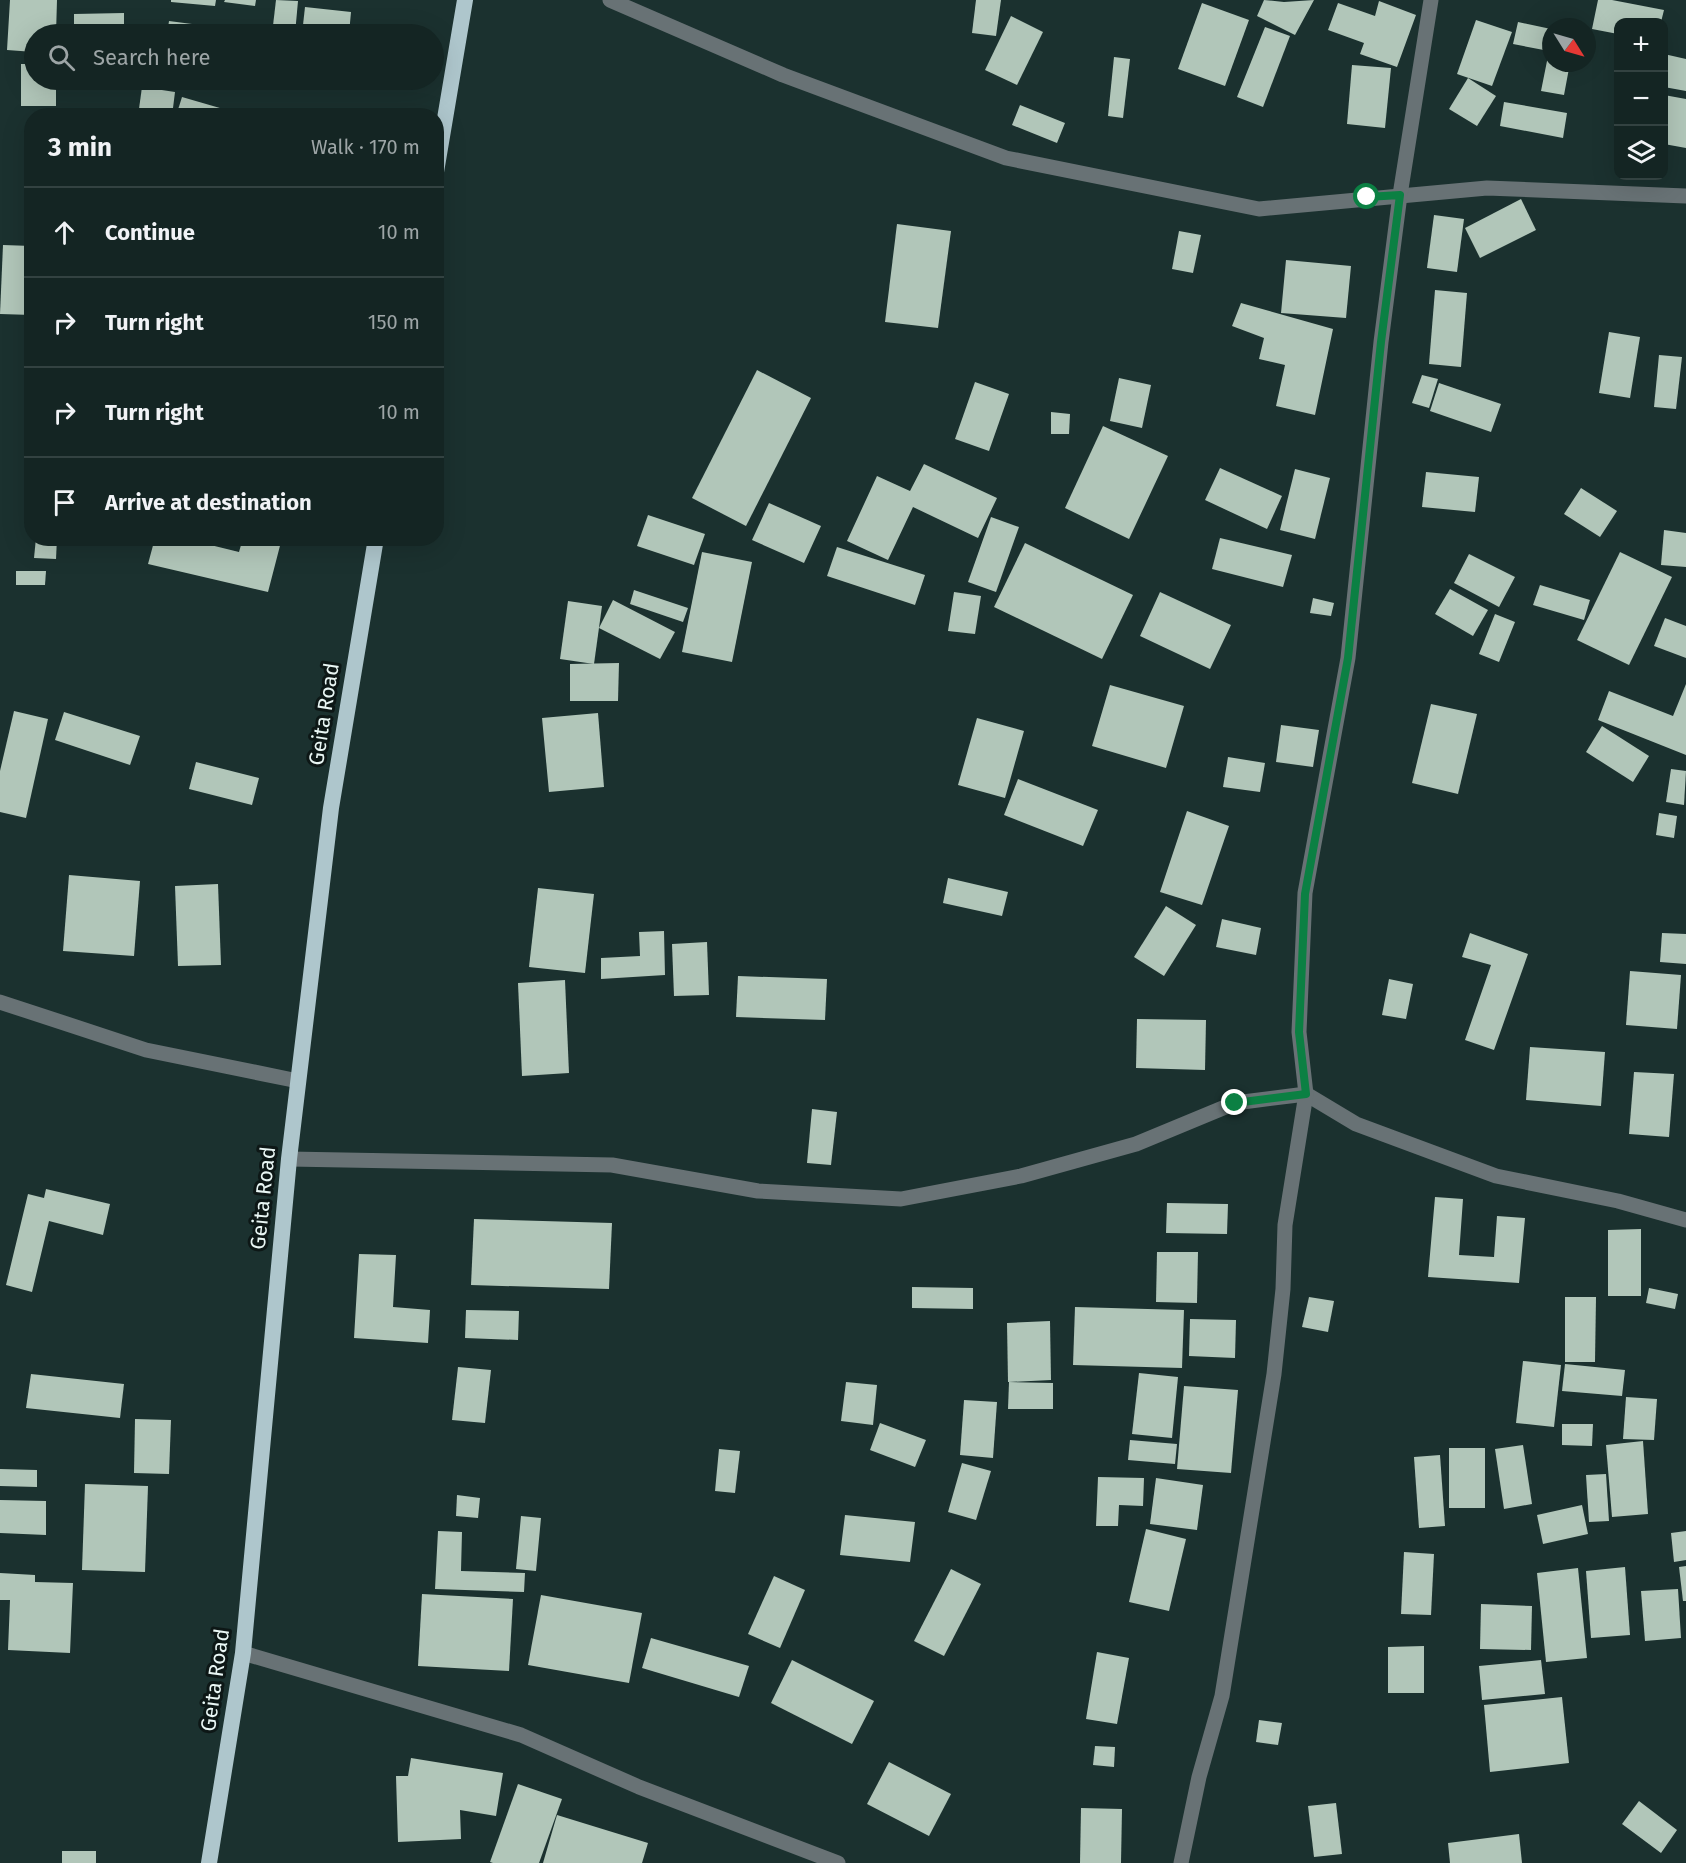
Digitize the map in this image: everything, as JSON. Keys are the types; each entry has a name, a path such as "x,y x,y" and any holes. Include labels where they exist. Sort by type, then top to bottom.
{"highway":[{"path":"444,125 465,0"},
{"name":"Geita Road","path":"209,1863 243,1653 298,1081 331,808 375,546"}],"street":[{"path":"610,0 783,75 1006,158 1259,209 1487,188 1686,196"},
{"path":"1181,1863 1199,1777 1222,1696 1274,1374 1283,1288 1285,1225 1306,1094 1299,1032 1305,894 1348,658 1381,342 1400,195 1431,0"},
{"path":"0,1002 146,1050 298,1081"},
{"path":"290,1159 612,1165 758,1191 901,1199 1021,1176 1124,1147 1235,1103 1306,1094 1356,1124 1496,1176 1618,1201 1686,1220"},
{"path":"243,1653 521,1736 639,1787 838,1863"}],"building":[{"path":"10,0 57,0 56,24 24,24 24,51 7,50"},
{"path":"171,0 216,0 215,6 171,2"},
{"path":"225,0 256,0 255,6 224,2"},
{"path":"276,0 298,1 296,24 273,24"},
{"path":"976,0 1001,0 996,36 972,33"},
{"path":"1264,0 1284,2 1314,0 1295,35 1257,16"},
{"path":"1598,0 1612,0 1664,10 1662,18 1614,18 1614,33 1596,30 1594,18"},
{"path":"1379,1 1416,15 1397,67 1360,54 1364,43 1328,30 1338,3 1375,16"},
{"path":"1202,3 1249,20 1225,86 1178,69"},
{"path":"305,7 351,12 350,24 303,24"},
{"path":"124,13 124,24 74,24 74,14"},
{"path":"1011,16 1043,32 1017,85 985,70"},
{"path":"1476,20 1512,32 1492,86 1457,74"},
{"path":"169,21 192,24 169,24"},
{"path":"1518,22 1542,27 1542,50 1513,44"},
{"path":"1265,27 1290,36 1263,107 1237,97"},
{"path":"1668,55 1686,59 1686,91 1668,88"},
{"path":"1114,57 1130,59 1123,118 1108,116"},
{"path":"21,64 24,64 24,90 56,90 56,106 21,106"},
{"path":"1352,65 1391,68 1385,128 1347,124"},
{"path":"1545,72 1568,72 1564,95 1541,91"},
{"path":"1468,78 1496,96 1477,126 1449,109"},
{"path":"142,90 175,92 173,108 139,108"},
{"path":"1668,96 1686,99 1686,148 1668,145"},
{"path":"182,97 220,108 179,108"},
{"path":"1504,102 1567,113 1563,138 1500,126"},
{"path":"1020,105 1065,123 1057,143 1012,125"},
{"path":"1521,199 1536,230 1480,258 1465,228"},
{"path":"1434,215 1464,219 1457,272 1427,268"},
{"path":"897,224 951,231 938,328 885,322"},
{"path":"1179,231 1201,235 1193,273 1172,269"},
{"path":"3,245 24,246 24,315 0,314"},
{"path":"1286,260 1351,266 1346,318 1281,313"},
{"path":"1435,290 1467,293 1461,367 1429,364"},
{"path":"1241,303 1333,329 1315,415 1276,406 1285,365 1259,359 1264,338 1232,326"},
{"path":"1609,332 1640,337 1630,398 1599,393"},
{"path":"1659,355 1682,357 1676,409 1654,407"},
{"path":"757,370 811,398 746,526 692,498"},
{"path":"1422,375 1438,379 1429,408 1412,403"},
{"path":"1119,378 1151,385 1142,428 1110,421"},
{"path":"975,382 1009,394 989,451 955,439"},
{"path":"1439,383 1501,404 1491,432 1430,411"},
{"path":"1051,412 1070,414 1069,434 1051,434"},
{"path":"1103,426 1168,456 1129,539 1065,508"},
{"path":"924,464 997,498 978,538 913,507 888,560 847,541 877,476 910,491"},
{"path":"1220,468 1282,496 1267,529 1205,500"},
{"path":"1295,469 1330,478 1315,539 1280,530"},
{"path":"1426,472 1479,477 1475,512 1422,507"},
{"path":"1581,488 1617,511 1600,537 1564,514"},
{"path":"769,503 821,526 804,563 752,540"},
{"path":"648,515 705,534 694,565 637,546"},
{"path":"991,517 1019,527 996,592 968,582"},
{"path":"1664,530 1686,533 1686,567 1661,565"},
{"path":"1220,538 1292,555 1283,587 1212,569"},
{"path":"1025,543 1133,595 1102,659 994,607"},
{"path":"35,546 57,546 56,559 34,558"},
{"path":"153,546 215,546 239,552 241,546 280,546 268,592 148,564"},
{"path":"837,547 925,575 915,605 827,576"},
{"path":"702,552 752,562 732,662 682,652"},
{"path":"1620,552 1672,577 1629,665 1577,640"},
{"path":"1469,554 1515,577 1499,607 1454,583"},
{"path":"16,571 46,571 45,585 16,585"},
{"path":"1540,585 1590,600 1584,620 1533,605"},
{"path":"1450,589 1488,610 1473,636 1435,614"},
{"path":"634,590 688,608 683,622 630,604"},
{"path":"954,592 981,596 975,634 948,631"},
{"path":"1160,592 1231,625 1210,669 1140,636"},
{"path":"1313,598 1334,603 1331,616 1310,613"},
{"path":"613,600 675,632 660,659 599,628"},
{"path":"568,601 602,606 594,664 560,659"},
{"path":"1495,614 1515,622 1499,662 1479,654"},
{"path":"1665,618 1686,626 1686,658 1654,646"},
{"path":"619,663 618,701 570,701 570,664"},
{"path":"1686,684 1686,755 1598,720 1609,691 1673,716"},
{"path":"1110,685 1184,706 1166,768 1092,746"},
{"path":"1431,704 1477,714 1458,794 1412,783"},
{"path":"14,711 48,719 26,818 0,812 0,771"},
{"path":"64,712 140,736 130,765 55,740"},
{"path":"598,713 604,787 549,792 542,718"},
{"path":"977,718 1024,731 1005,798 958,785"},
{"path":"1281,725 1319,730 1313,767 1276,762"},
{"path":"1602,726 1649,756 1633,782 1586,752"},
{"path":"1228,757 1265,763 1260,792 1223,787"},
{"path":"196,762 259,778 252,805 189,789"},
{"path":"1671,769 1686,771 1684,805 1666,802"},
{"path":"1018,779 1098,810 1083,846 1004,815"},
{"path":"1187,811 1229,826 1202,905 1160,892"},
{"path":"1659,813 1677,816 1674,838 1656,835"},
{"path":"69,875 140,881 134,956 63,951"},
{"path":"948,878 1008,892 1002,916 943,903"},
{"path":"218,884 221,965 178,966 175,886"},
{"path":"538,888 594,894 585,973 529,967"},
{"path":"1166,906 1196,925 1164,976 1134,957"},
{"path":"1222,919 1261,928 1256,955 1216,947"},
{"path":"664,931 665,975 601,979 601,958 640,956 639,932"},
{"path":"1470,933 1528,954 1494,1050 1465,1040 1491,965 1462,957"},
{"path":"1662,933 1686,934 1686,964 1660,962"},
{"path":"707,942 709,995 674,996 672,944"},
{"path":"1630,971 1681,975 1677,1029 1626,1025"},
{"path":"738,976 827,979 825,1020 736,1017"},
{"path":"1389,979 1413,984 1406,1019 1382,1015"},
{"path":"565,980 569,1073 522,1076 518,983"},
{"path":"1137,1019 1206,1020 1205,1070 1136,1068"},
{"path":"1530,1047 1605,1052 1601,1106 1526,1100"},
{"path":"1634,1072 1674,1074 1669,1137 1629,1134"},
{"path":"812,1109 837,1112 831,1165 807,1163"},
{"path":"46,1189 110,1204 103,1235 49,1221 32,1292 6,1285 28,1194 44,1198"},
{"path":"1435,1197 1463,1199 1459,1255 1494,1257 1497,1216 1525,1218 1519,1283 1428,1277"},
{"path":"1167,1203 1228,1204 1227,1234 1166,1233"},
{"path":"474,1219 612,1223 609,1289 471,1285"},
{"path":"1641,1229 1641,1296 1608,1296 1608,1230"},
{"path":"1157,1252 1198,1252 1197,1303 1156,1302"},
{"path":"359,1254 396,1255 393,1307 430,1310 428,1343 354,1338"},
{"path":"912,1287 973,1288 973,1309 912,1308"},
{"path":"1649,1288 1678,1294 1675,1309 1646,1303"},
{"path":"1309,1297 1334,1301 1328,1332 1302,1327"},
{"path":"1565,1297 1596,1297 1595,1362 1565,1362"},
{"path":"1075,1307 1184,1310 1182,1368 1073,1365"},
{"path":"466,1310 519,1311 518,1340 465,1338"},
{"path":"1190,1319 1236,1320 1235,1358 1189,1356"},
{"path":"1050,1321 1051,1380 1008,1382 1007,1323"},
{"path":"1523,1361 1561,1365 1554,1427 1516,1423"},
{"path":"1565,1364 1625,1370 1622,1396 1562,1391"},
{"path":"458,1367 491,1370 485,1423 452,1420"},
{"path":"1139,1373 1178,1377 1172,1438 1132,1434"},
{"path":"31,1374 124,1384 120,1418 26,1408"},
{"path":"846,1382 877,1385 873,1425 841,1421"},
{"path":"1009,1382 1053,1383 1053,1409 1008,1409"},
{"path":"1184,1386 1238,1390 1231,1473 1177,1469"},
{"path":"1626,1397 1657,1399 1654,1440 1623,1439"},
{"path":"964,1400 997,1402 993,1458 960,1455"},
{"path":"135,1419 171,1420 169,1474 134,1473"},
{"path":"880,1423 926,1440 915,1467 870,1450"},
{"path":"1562,1424 1593,1424 1592,1446 1562,1445"},
{"path":"1130,1440 1177,1444 1175,1464 1128,1460"},
{"path":"1643,1441 1648,1514 1612,1517 1606,1445"},
{"path":"1523,1445 1532,1504 1504,1509 1495,1449"},
{"path":"1449,1448 1485,1448 1485,1508 1449,1508"},
{"path":"719,1449 740,1451 735,1493 715,1491"},
{"path":"1440,1455 1445,1526 1419,1528 1414,1457"},
{"path":"962,1463 991,1471 976,1520 948,1512"},
{"path":"0,1469 37,1470 37,1487 0,1486"},
{"path":"1606,1474 1609,1521 1589,1522 1586,1475"},
{"path":"1098,1477 1144,1478 1143,1506 1119,1505 1118,1526 1096,1526"},
{"path":"1156,1478 1203,1485 1197,1530 1150,1524"},
{"path":"85,1484 148,1486 145,1572 82,1570"},
{"path":"457,1495 480,1498 478,1518 456,1516"},
{"path":"0,1500 46,1501 46,1535 0,1533"},
{"path":"1582,1505 1588,1534 1543,1544 1537,1515"},
{"path":"845,1515 915,1522 910,1562 840,1555"},
{"path":"521,1516 541,1518 536,1571 516,1569"},
{"path":"1146,1529 1186,1539 1169,1611 1129,1602"},
{"path":"438,1531 462,1532 461,1571 525,1573 524,1592 435,1589"},
{"path":"1686,1531 1686,1560 1674,1562 1671,1533"},
{"path":"1404,1552 1434,1554 1431,1615 1401,1614"},
{"path":"1686,1566 1686,1601 1683,1601 1679,1567"},
{"path":"1625,1567 1630,1635 1591,1638 1586,1571"},
{"path":"1578,1568 1587,1658 1546,1662 1537,1573"},
{"path":"951,1569 981,1584 944,1656 914,1641"},
{"path":"0,1573 35,1575 35,1582 73,1583 70,1653 8,1650 10,1600 0,1600"},
{"path":"774,1576 805,1590 780,1648 748,1634"},
{"path":"1678,1589 1681,1638 1645,1641 1641,1591"},
{"path":"422,1594 513,1599 509,1671 418,1666"},
{"path":"541,1595 642,1613 629,1683 528,1665"},
{"path":"1481,1604 1532,1606 1531,1650 1480,1649"},
{"path":"651,1638 749,1666 739,1697 642,1668"},
{"path":"1424,1646 1424,1693 1388,1693 1388,1647"},
{"path":"1097,1652 1129,1658 1117,1724 1086,1719"},
{"path":"792,1660 874,1701 852,1744 771,1703"},
{"path":"1541,1660 1545,1694 1482,1700 1479,1666"},
{"path":"1562,1697 1569,1763 1490,1772 1484,1705"},
{"path":"1259,1720 1282,1723 1278,1745 1256,1742"},
{"path":"1095,1746 1115,1747 1114,1767 1093,1765"},
{"path":"411,1758 503,1773 496,1816 460,1810 461,1839 398,1842 396,1776 408,1776"},
{"path":"889,1762 951,1794 929,1836 867,1804"},
{"path":"518,1784 562,1799 539,1863 490,1862"},
{"path":"1639,1801 1677,1830 1661,1853 1622,1824"},
{"path":"1336,1803 1342,1854 1314,1857 1308,1806"},
{"path":"1081,1808 1122,1809 1121,1863 1080,1863"},
{"path":"557,1815 648,1843 642,1863 543,1863"},
{"path":"1519,1834 1522,1863 1450,1863 1448,1843"},
{"path":"62,1851 96,1851 96,1863 62,1863"}],"route":[{"path":"1235,1103 1306,1094 1299,1032 1305,894 1348,658 1381,342 1400,195 1367,197"}]}
